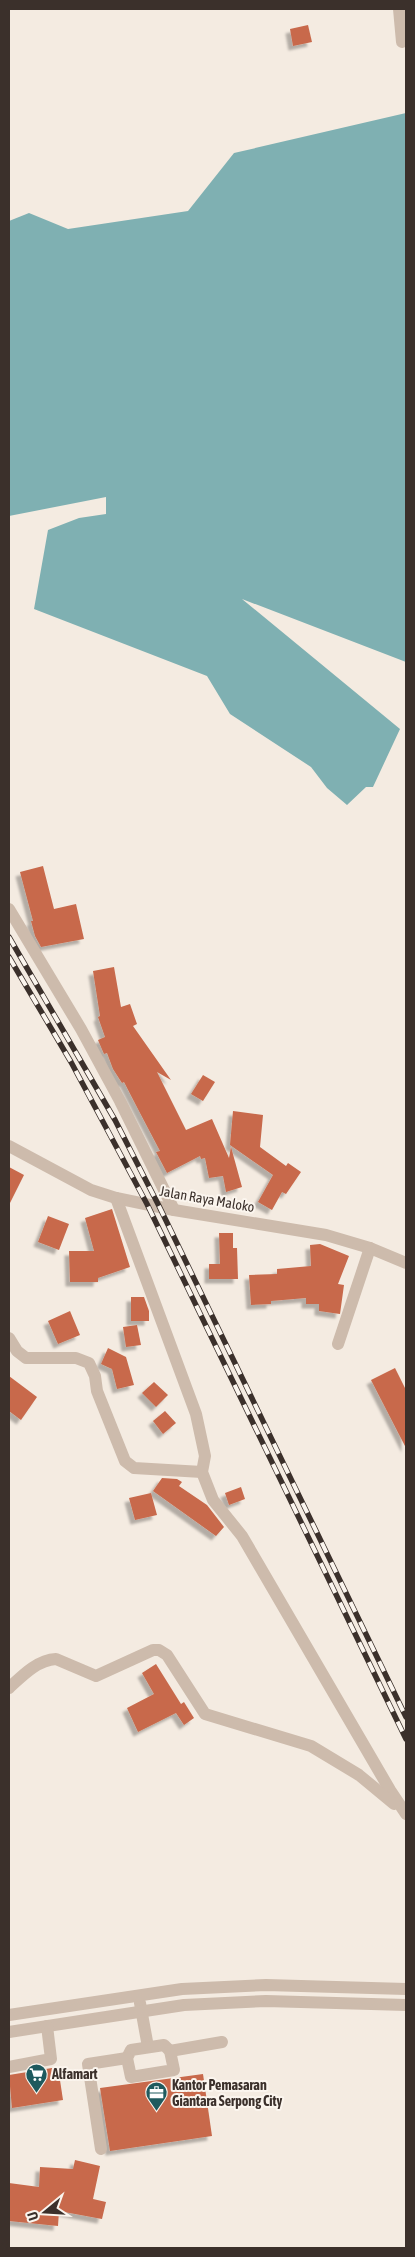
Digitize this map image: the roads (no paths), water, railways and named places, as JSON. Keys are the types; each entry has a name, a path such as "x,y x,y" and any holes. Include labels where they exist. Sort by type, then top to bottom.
{"street":[{"path":"399,9 402,42"},
{"path":"9,909 85,1037 174,1210"},
{"name":"Jalan Raya Maloko","path":"9,1146 91,1190 116,1198 174,1210 326,1235 370,1248 406,1263"},
{"path":"116,1198 196,1414 205,1456 202,1472 213,1500 242,1536 385,1782 406,1814"},
{"path":"338,1344 370,1248"},
{"path":"9,1338 17,1351 26,1358 76,1358 89,1363 95,1376 97,1391 125,1461 134,1468 202,1472"},
{"path":"9,1688 27,1671 49,1659 56,1659 96,1676 154,1650 159,1650 166,1655 205,1714 311,1746 370,1782 406,1814"},
{"path":"9,2015 182,1989 266,1985 406,1989"},
{"path":"138,1996 148,2047"},
{"path":"9,2032 184,2005 266,2001 406,2005"},
{"path":"9,2067 51,2059 47,2026"},
{"path":"170,2051 222,2042"},
{"path":"164,2045 170,2051 174,2070 131,2077 128,2058 131,2050 148,2047 164,2045"},
{"path":"101,2149 88,2064 128,2058"}],"water":[{"path":"406,113 406,662 242,599 400,729 373,787 366,787 347,805 327,788 311,767 230,714 207,676 34,609 48,530 79,518 106,514 106,497 9,516 9,221 29,213 68,229 188,211 234,153"}],"railway":[{"path":"9,937 115,1120 159,1206 406,1717"},
{"path":"9,957 71,1062 147,1204 406,1739"}],"place":[{"name":"Alfamart","path":"36,2093"},
{"name":"Kantor Pemasaran Giantara Serpong City","path":"156,2112"}]}
